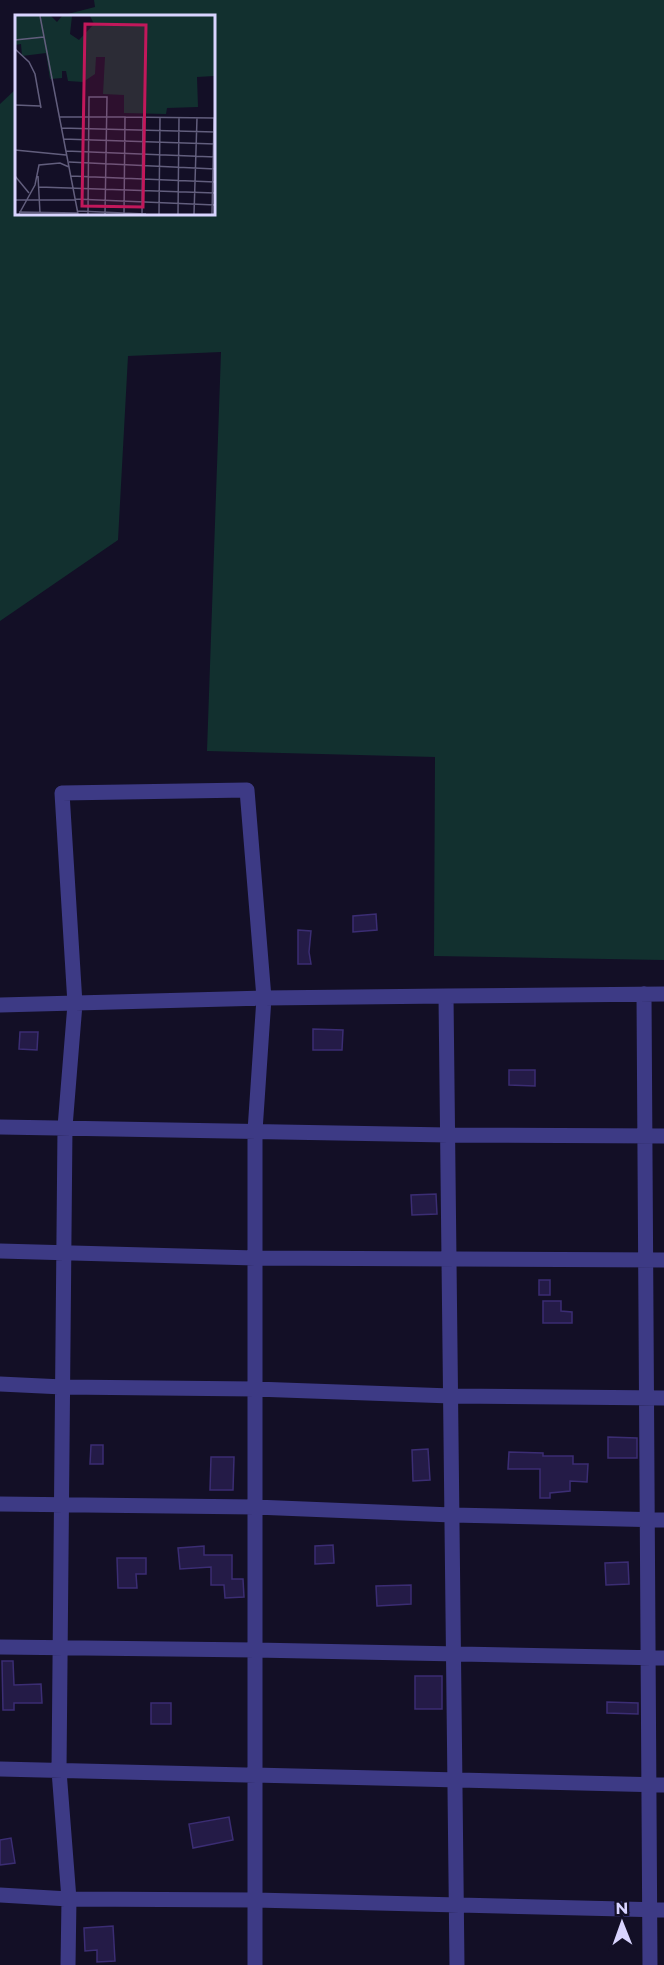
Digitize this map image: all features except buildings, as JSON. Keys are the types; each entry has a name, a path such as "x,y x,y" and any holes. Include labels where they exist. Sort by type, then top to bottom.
{"street":[{"path":"68,1965 69,1899 59,1771 65,1127 75,1004 62,794 247,790 264,998 255,1131 255,1965"},
{"path":"644,994 648,1658 657,1785 657,1910 650,1965"},
{"path":"0,1005 264,998 664,994"},
{"path":"446,996 457,1965"},
{"path":"0,1127 448,1135 664,1136"},
{"path":"0,1251 255,1258 664,1260"},
{"path":"0,1384 451,1396 664,1398"},
{"path":"0,1504 255,1507 664,1520"},
{"path":"0,1647 664,1658"},
{"path":"0,1769 455,1782 657,1785"},
{"path":"0,1895 69,1899 255,1900 657,1910"}],"green space":[{"path":"94,0 664,0 664,960 434,956 435,757 207,751 221,352 128,356 118,540 0,621 0,104 15,90 15,214 214,214 214,15 64,15 95,7"}]}
